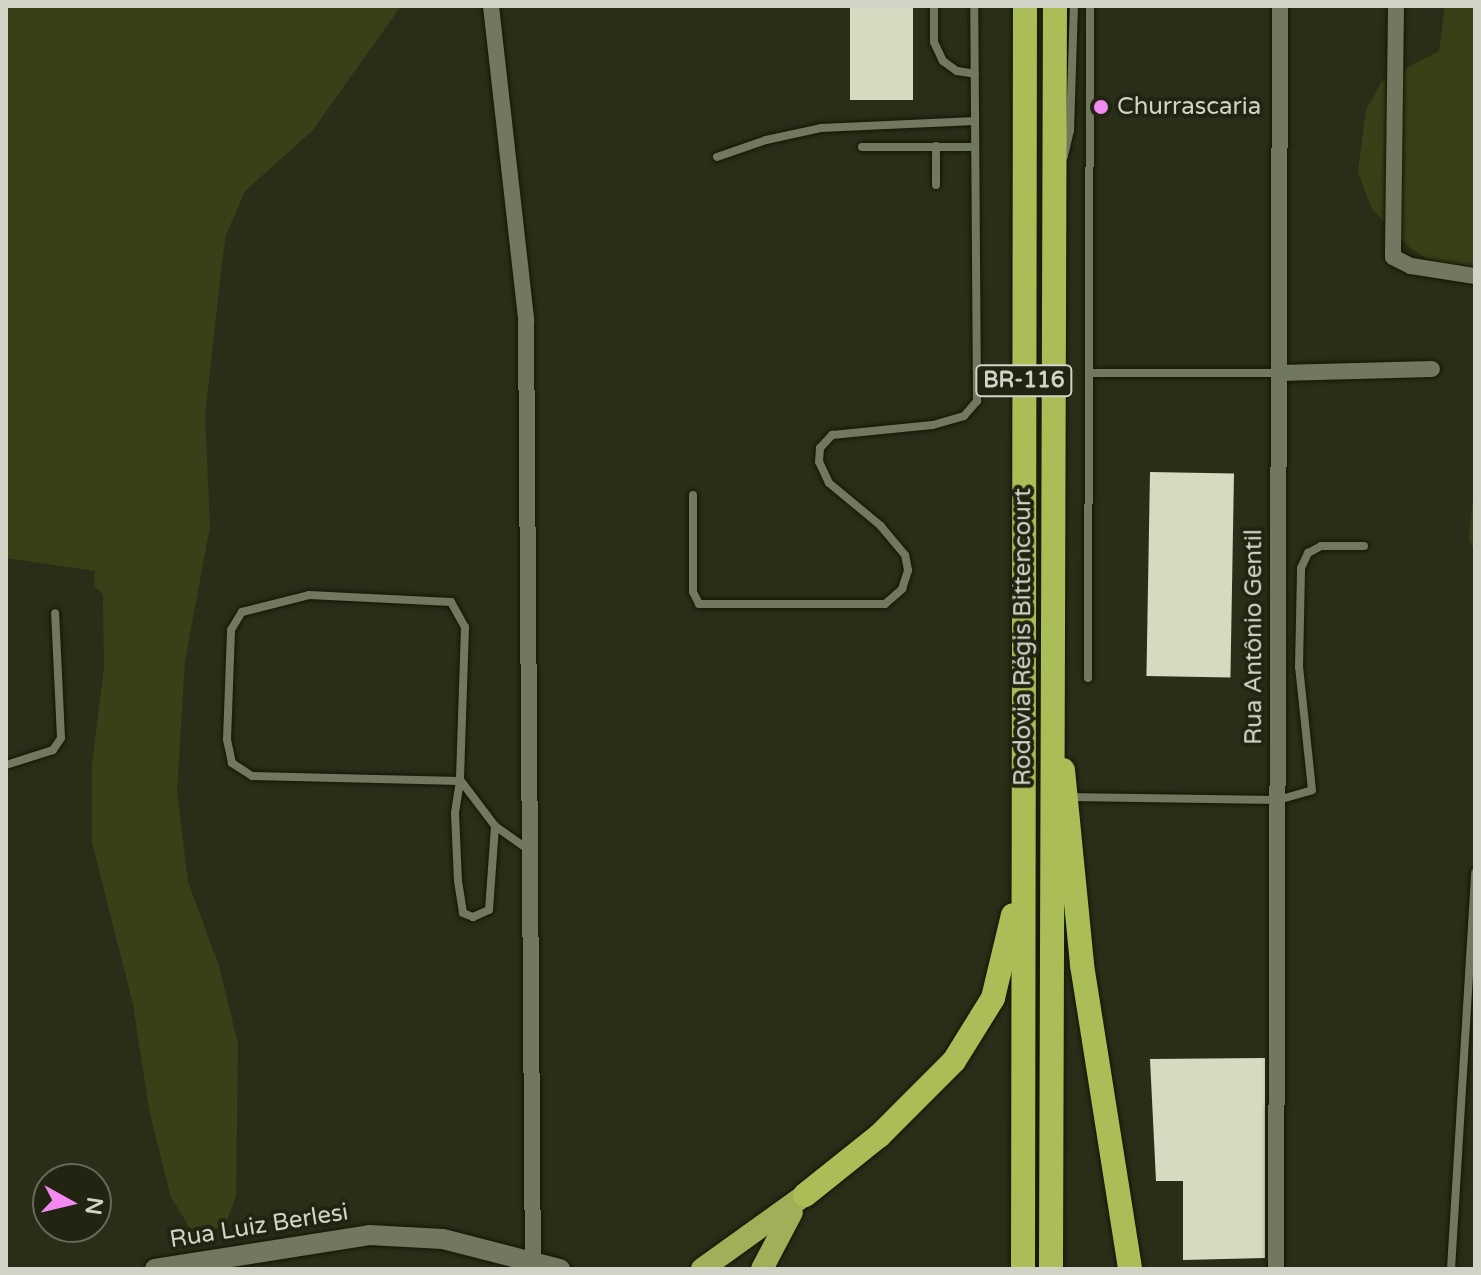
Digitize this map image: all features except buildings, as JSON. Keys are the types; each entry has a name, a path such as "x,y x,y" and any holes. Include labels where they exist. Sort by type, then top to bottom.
{"highway":[{"name":"Rodovia Régis Bittencourt","path":"1023,1269 1025,6"},
{"name":"Rodovia Régis Bittencourt","path":"1051,1269 1050,632 1055,6"},
{"path":"1050,632 1082,965 1130,1269"},
{"path":"702,1269 805,1195 879,1136 954,1061 993,998 1012,926 1025,757"},
{"path":"762,1269 781,1227 805,1195"}],"street":[{"path":"491,6 526,320 534,1266"},
{"name":"Rua Antônio Gentil","path":"1276,1269 1280,6"},
{"path":"1396,6 1393,257 1411,266 1475,276"},
{"path":"1279,373 1432,369"},
{"name":"Rua Luiz Berlesi","path":"155,1269 369,1235 443,1239 534,1266 560,1269"}],"lane":[{"path":"934,6 934,42 943,61 957,71 975,74"},
{"path":"693,495 693,592 699,604 885,604 902,589 908,570 905,555 881,526 829,483 819,462 820,448 832,435 943,422 964,416 977,401 974,6"},
{"path":"1054,200 1070,131 1074,6"},
{"path":"1088,678 1090,6"},
{"path":"717,157 766,140 821,128 975,121"},
{"path":"936,146 936,185"},
{"path":"862,147 975,147"},
{"path":"1089,373 1279,373"},
{"path":"1066,797 1278,800 1312,790 1315,782 1299,667 1301,568 1308,553 1321,546 1364,546"},
{"path":"460,781 252,776 232,763 227,740 231,630 242,612 309,595 451,602 465,627 460,781 455,813 458,881 463,913 473,917 489,910 495,826"},
{"path":"6,765 53,750 61,738 55,613"},
{"path":"460,781 495,826 530,850"},
{"path":"1451,1269 1471,1010 1475,873"}],"green space":[{"path":"6,6 401,6 312,131 245,191 226,235 205,415 210,526 185,661 177,792 188,882 219,966 238,1044 236,1196 227,1220 207,1235 191,1230 171,1197 149,1109 133,1004 92,842 92,765 104,667 103,594 94,586 95,571 6,558"},
{"path":"1445,6 1475,6 1475,280 1447,272 1410,248 1372,209 1358,172 1366,110 1382,81 1439,51"},
{"path":"1475,477 1475,553 1469,539"}],"place":[{"name":"Churrascaria","path":"1101,107"}]}
